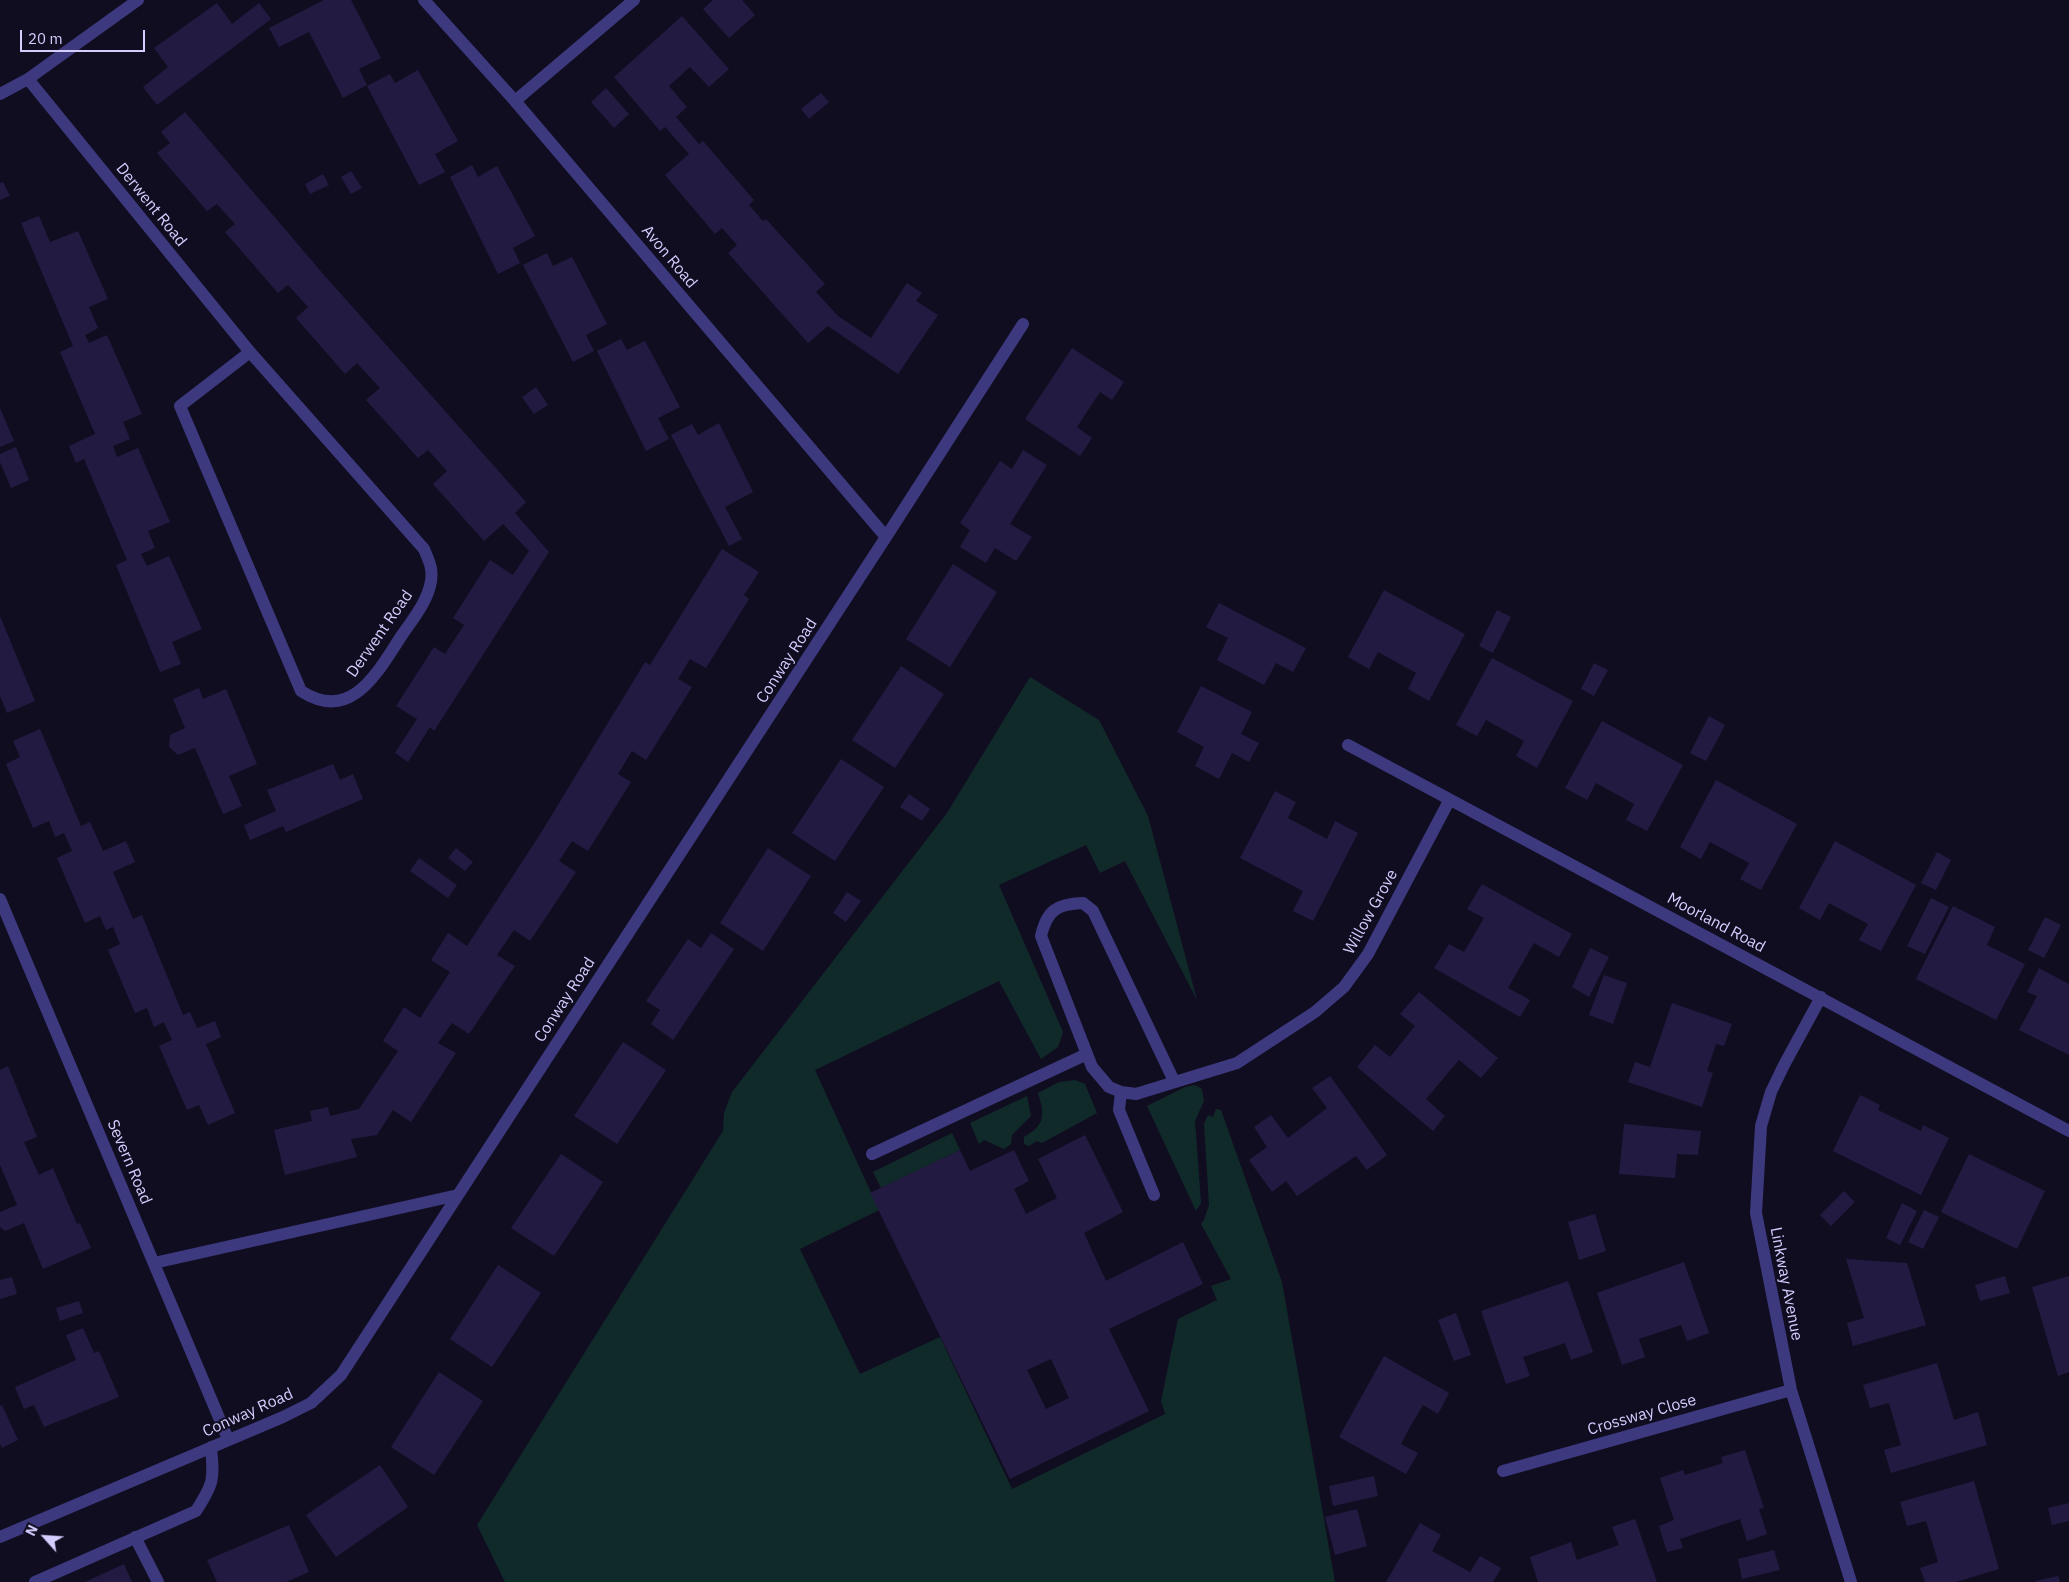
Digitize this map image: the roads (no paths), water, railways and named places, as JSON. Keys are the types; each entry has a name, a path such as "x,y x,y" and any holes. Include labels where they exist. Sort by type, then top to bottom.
{"street":[{"path":"0,94 28,79 138,0"},
{"name":"Avon Road","path":"424,0 515,101 886,537"},
{"path":"515,101 634,0"},
{"name":"Derwent Road","path":"28,79 250,352 424,549 432,567 431,584 425,601 374,677 356,694 336,702 312,698 301,691 180,406 250,352"},
{"name":"Conway Road","path":"0,1537 283,1417 310,1403 341,1375 1023,324"},
{"name":"Moorland Road","path":"1348,744 1450,801 2069,1130"},
{"name":"Willow Grove","path":"1122,1092 1136,1094 1236,1063 1315,1012 1344,987 1368,954 1450,801"},
{"name":"Severn Road","path":"0,898 228,1439"},
{"path":"1154,1196 1119,1110 1122,1092 1109,1087 1092,1067 1041,936 1044,922 1056,908 1069,903 1083,903 1093,911 1174,1081"},
{"name":"Linkway Avenue","path":"1821,997 1771,1092 1761,1126 1756,1214 1791,1390 1851,1582"},
{"path":"872,1154 1087,1054"},
{"path":"154,1263 458,1195"},
{"name":"Crossway Close","path":"1503,1471 1791,1390"},
{"path":"35,1582 196,1511 206,1495 213,1477 211,1447"},
{"path":"135,1538 158,1582"}]}
